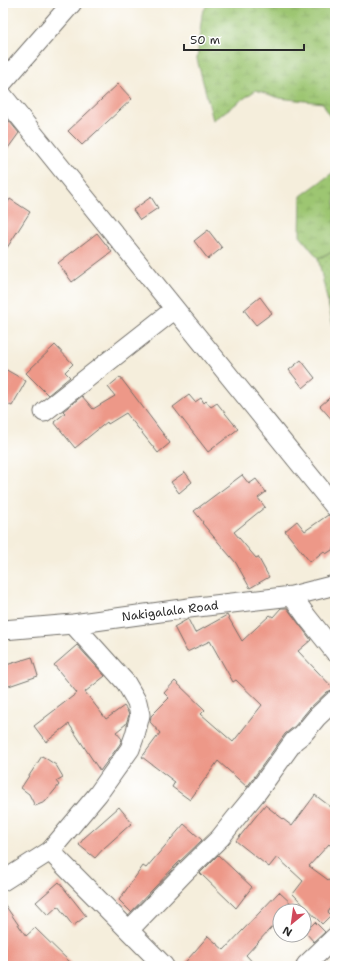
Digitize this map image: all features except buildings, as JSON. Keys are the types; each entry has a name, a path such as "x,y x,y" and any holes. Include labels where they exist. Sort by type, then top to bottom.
{"street":[{"path":"3,82 72,3"},
{"path":"3,96 335,507"},
{"path":"44,412 175,309"},
{"name":"Nakigalala Road","path":"3,630 73,624 292,596 335,585"},
{"path":"292,596 335,652"},
{"path":"3,882 50,852 98,794 130,749 135,735 140,715 137,702 126,683 73,624"},
{"path":"129,930 220,838 258,791 294,741 304,734 317,717 335,700"},
{"path":"50,852 164,966"},
{"path":"306,965 335,936"}],"green space":[{"path":"208,3 335,3 335,127 323,103 279,98 256,90 213,120 197,59 202,14"},
{"path":"335,171 335,251 318,258 300,236 301,196"},
{"path":"335,251 335,335 318,258"}]}
